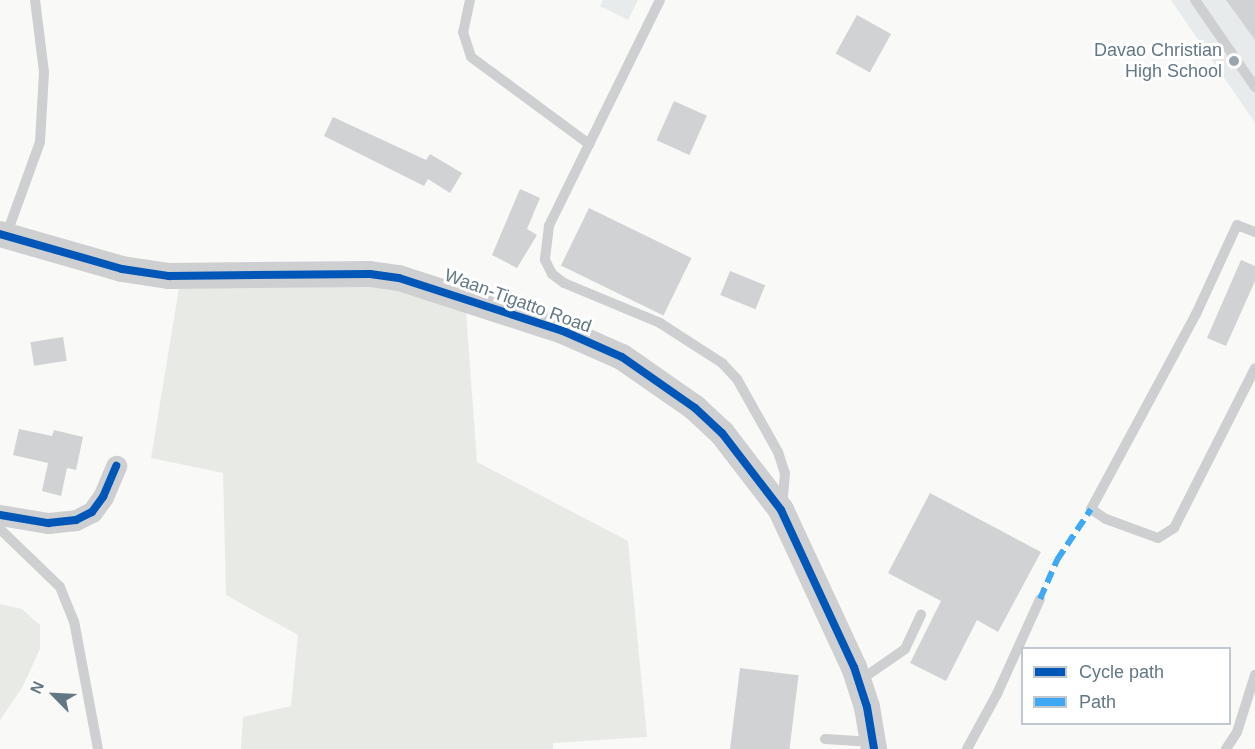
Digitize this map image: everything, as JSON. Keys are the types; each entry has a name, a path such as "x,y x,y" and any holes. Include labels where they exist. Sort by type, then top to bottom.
{"street":[{"name":"Waan-Tigatto Road","path":"3,235 122,269 169,276 370,274 399,278 563,331 622,357 695,408 730,442 781,510 859,681 873,746"},
{"path":"0,515 48,523 76,520 92,512 103,497 116,466"}],"lane":[{"path":"3,235 40,142 44,72 35,0"},
{"path":"470,0 463,32 471,57 589,144"},
{"path":"660,0 549,226 545,260 552,274 564,283 660,323 722,363 737,379 778,452 785,473 781,510"},
{"path":"1195,0 1255,87"},
{"path":"1255,231 1237,225 1196,314 1091,509 1106,519 1158,538 1174,528 1255,368"},
{"path":"0,529 60,587 74,621 98,749"},
{"path":"967,749 997,694 1040,599"},
{"path":"859,681 905,649 921,615"},
{"path":"1226,749 1237,732 1255,675"},
{"path":"825,739 873,746"}],"shaded area":[{"path":"603,0 638,0 628,20 600,6"},
{"name":"Davao Christian High School","path":"1171,0 1255,0 1255,123"},
{"path":"370,286 403,290 466,312 477,462 628,541 647,737 553,743 553,749 241,749 243,717 291,706 298,635 226,595 223,473 151,458 179,288"},
{"path":"0,604 22,609 40,625 40,649 22,688 0,720"}],"building":[{"path":"1226,0 1255,0 1255,40"},
{"path":"857,15 891,34 870,72 836,53"},
{"path":"674,101 707,116 689,155 657,140"},
{"path":"333,117 426,160 430,154 462,173 450,193 428,179 424,186 324,136"},
{"path":"520,189 540,198 527,229 537,235 517,268 492,255"},
{"path":"589,208 691,258 663,315 561,266"},
{"path":"1241,260 1255,266 1255,281 1226,346 1207,338"},
{"path":"730,271 765,285 755,309 720,295"},
{"path":"63,337 67,361 34,366 30,342"},
{"path":"19,429 52,436 54,430 83,437 76,470 67,468 61,496 42,491 48,463 13,455"},
{"path":"930,493 1041,552 998,632 977,620 946,681 910,663 941,601 888,573"},
{"path":"740,668 799,675 789,749 730,749"}],"marked path":[{"path":"1040,599 1057,560 1091,509"}],"cycle path":[{"path":"0,234 122,269 169,276 370,274 399,278 563,331 622,357 695,408 722,433 781,510 854,667 867,707 874,749"},
{"path":"0,515 48,523 76,520 92,512 103,497 116,466"}],"place":[{"name":"Davao Christian High School","path":"1234,61"}]}
